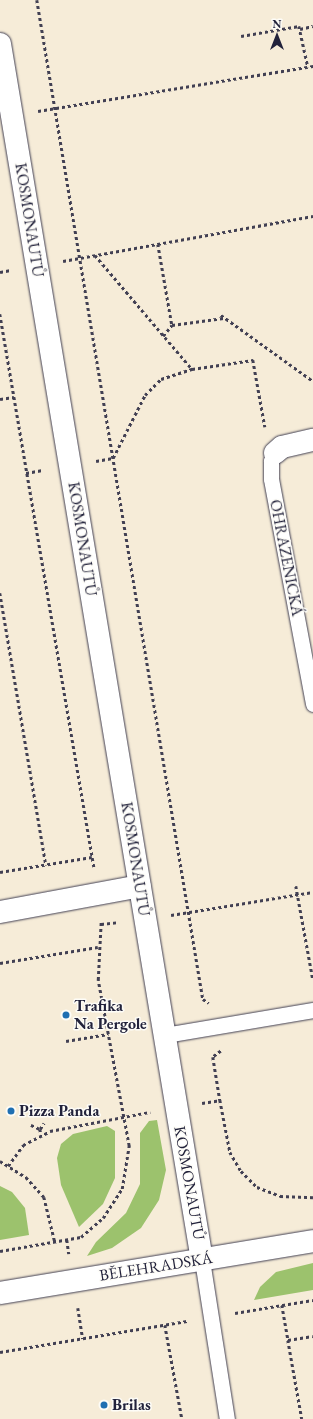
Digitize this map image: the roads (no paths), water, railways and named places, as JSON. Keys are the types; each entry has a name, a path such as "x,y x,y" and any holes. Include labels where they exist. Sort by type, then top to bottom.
{"street":[{"name":"KOSMONAUTŮ","path":"0,44 202,1260"},
{"path":"273,457 282,447 313,440"},
{"path":"0,912 140,886"},
{"name":"BĚLEHRADSKÁ","path":"0,1293 313,1241"}],"lane":[{"name":"OHRAZENICKÁ","path":"273,457 313,704"},
{"path":"165,1035 313,1010"},
{"path":"202,1260 209,1318 227,1419"}],"place":[{"name":"Trafika Na Pergole","path":"66,1015"},
{"name":"Pizza Panda","path":"11,1111"},
{"name":"Brilas","path":"104,1405"}]}
